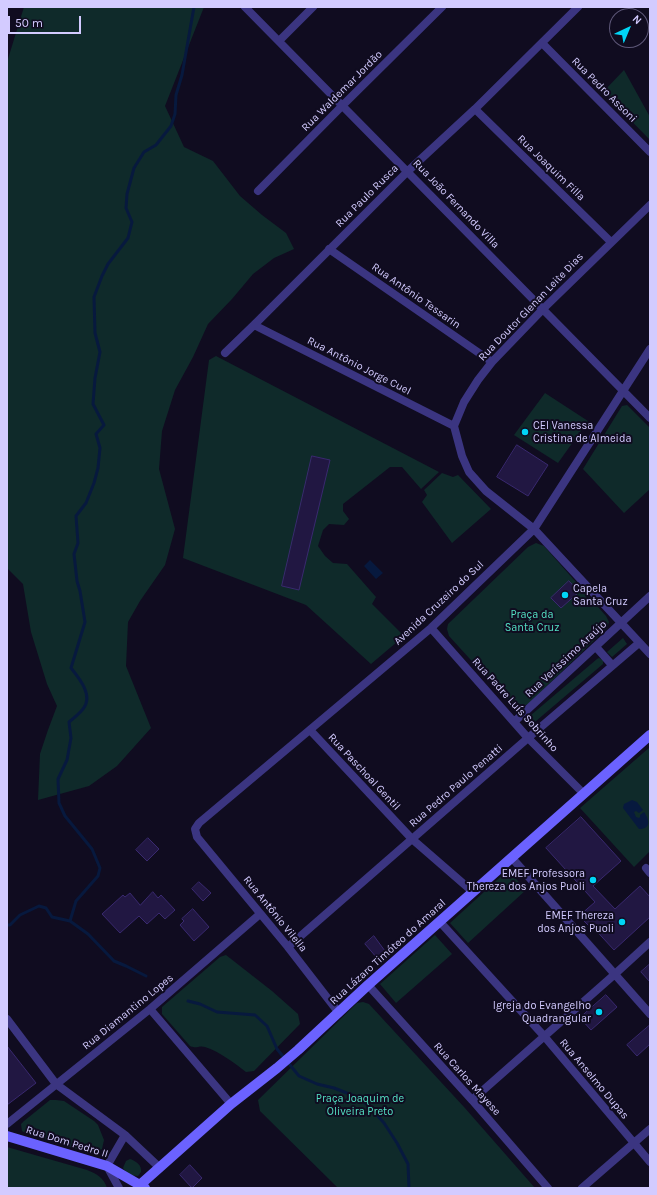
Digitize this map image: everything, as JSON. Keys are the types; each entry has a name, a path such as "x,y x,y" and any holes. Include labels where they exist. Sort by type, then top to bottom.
{"main road":[{"name":"Rua Lázaro Timóteo do Amaral","path":"141,1187 160,1168 232,1104 298,1050 368,985 650,735"},
{"name":"Rua Dom Pedro II","path":"7,1136 107,1166 141,1187"}],"street":[{"name":"Rua João Fernando Villa","path":"245,7 650,418"},
{"path":"279,41 313,7"},
{"name":"Rua Waldemar Jordão","path":"258,191 442,7"},
{"name":"Rua Paulo Rusca","path":"225,353 408,171 475,109 578,7"},
{"name":"Rua Pedro Assoni","path":"542,43 650,152"},
{"name":"Rua Joaquim Filla","path":"475,109 611,242"},
{"name":"Rua Doutor Glenan Leite Dias","path":"454,426 464,402 492,362 543,309 650,205"},
{"name":"Rua Antônio Tessarin","path":"329,249 492,362"},
{"name":"Rua Antônio Jorge Cuel","path":"254,325 454,426"},
{"name":"Avenida Cruzeiro do Sul","path":"195,829 199,823 431,628 534,528 650,348"},
{"path":"454,426 462,456 469,472 486,491 534,528 650,654"},
{"name":"Rua Veríssimo Araújo","path":"514,722 650,596"},
{"name":"Rua Padre Luís Sobrinho","path":"431,628 528,738 584,794"},
{"name":"Rua Pedro Paulo Penatti","path":"288,948 639,643"},
{"path":"596,647 612,665"},
{"name":"Rua Paschoal Gentil","path":"310,730 412,839 473,892"},
{"name":"Rua Antônio Vilella","path":"195,829 197,837 339,1013"},
{"path":"512,858 650,1014"},
{"name":"Rua Diamantino Lopes","path":"7,1124 150,1009 260,914"},
{"name":"Rua Anselmo Dupas","path":"440,922 544,1036 650,1162"},
{"path":"472,1100 650,942"},
{"name":"Rua Carlos Mayese","path":"368,985 472,1100 548,1188"},
{"path":"150,1009 232,1104"},
{"path":"7,1019 56,1084 125,1135 160,1168"},
{"path":"582,1188 650,1129"},
{"path":"120,1188 107,1166 125,1135"}],"green space":[{"path":"24,7 204,7 165,106 184,147 213,161 240,196 286,233 294,249 274,258 253,274 208,324 193,357 175,390 162,431 159,469 175,529 165,565 140,601 128,622 126,666 151,728 117,766 89,786 38,800 40,754 57,706 47,684 31,632 23,584 7,568 7,62"},
{"path":"624,70 650,117 650,140 603,92"},
{"path":"216,356 439,472 421,489 402,467 390,467 343,504 343,511 349,519 344,525 329,524 323,530 318,546 325,556 333,563 347,564 376,597 372,604 404,636 371,664 306,605 183,558 209,360"},
{"path":"545,393 588,421 558,463 514,435"},
{"path":"627,405 650,428 650,489 624,513 583,469 622,406"},
{"path":"442,473 453,477 458,475 491,509 452,543 422,502 427,495 424,490"},
{"name":"Praça da Santa Cruz","path":"536,543 544,546 606,616 609,622 607,628 528,704 519,706 510,703 449,636 447,629 448,624 528,547"},
{"path":"623,638 627,644 612,657 607,652"},
{"path":"599,658 603,660 603,664 529,727 524,721"},
{"path":"650,747 650,851 634,867 580,808"},
{"path":"508,870 526,890 468,943 450,923"},
{"path":"435,935 452,954 396,1003 380,984"},
{"path":"226,955 272,991 298,1014 300,1024 254,1071 246,1072 211,1049 190,1046 162,1014 162,1007 220,957"},
{"name":"Praça Joaquim de Oliveira Preto","path":"363,1002 369,1004 464,1107 535,1188 338,1188 260,1111 258,1100 357,1003"},
{"path":"50,1100 64,1101 94,1121 98,1125 104,1140 102,1149 93,1154 27,1134 22,1131 21,1124"},
{"path":"7,1147 87,1170 100,1177 107,1188 7,1188"},
{"path":"130,1159 141,1167 141,1172 138,1176 129,1174 123,1168 126,1161"}],"water":[{"path":"370,560 383,573 376,579 364,566"},
{"path":"632,800 637,802 643,810 639,813 636,811 634,812 636,817 639,818 644,812 648,820 648,825 643,829 639,829 623,808 624,804"}],"building":[{"path":"517,445 548,465 528,496 497,477"},
{"path":"312,456 330,460 299,590 282,586"},
{"name":"Capela Santa Cruz","path":"569,581 579,592 561,608 551,598"},
{"path":"581,817 621,861 593,886 615,909 640,886 650,897 650,917 614,950 591,925 589,926 579,916 595,902 546,848"},
{"path":"148,838 159,849 147,861 136,850"},
{"path":"199,882 211,893 203,901 192,889"},
{"path":"153,892 158,898 161,895 175,910 165,919 159,913 147,924 139,916 120,933 102,914 123,895 125,897 130,893 140,905"},
{"path":"193,909 209,927 194,941 180,925 184,921 182,919"},
{"path":"374,936 385,951 377,958 365,944"},
{"path":"650,964 650,982 641,972"},
{"name":"Igreja do Evangelho Quadrangular","path":"606,995 617,1007 591,1030 580,1018"},
{"path":"650,1025 650,1044 637,1056 627,1045"},
{"path":"7,1046 36,1083 7,1105"},
{"path":"190,1165 202,1178 192,1188 180,1175"}],"waterway":[{"path":"70,921 76,901 98,876 100,868 92,849 65,816 59,803 58,779 67,760 71,738 69,722 83,709 87,699 84,687 71,668 85,622 77,581 74,554 78,543 76,516 86,503 94,483 98,468 100,448 96,434 104,425 93,404 95,378 100,352 95,333 94,297 108,264 128,238 132,222 126,208 127,194 134,168 144,152 156,145 171,126 175,114 176,95 182,75 194,7"},
{"path":"7,925 10,925 20,915 39,906 46,908 52,917 70,921 88,934 114,961 146,976"},
{"path":"188,1001 200,1004 217,1012 255,1015 267,1026 277,1049 299,1076 317,1084 334,1088 357,1097 369,1106 384,1123 408,1164 409,1188"}],"place":[{"name":"CEI Vanessa Cristina de Almeida","path":"525,432"},
{"name":"Capela Santa Cruz","path":"565,595"},
{"name":"EMEF Professora Thereza dos Anjos Puoli","path":"593,880"},
{"name":"EMEF Thereza dos Anjos Puoli","path":"622,922"},
{"name":"Igreja do Evangelho Quadrangular","path":"599,1012"}]}
